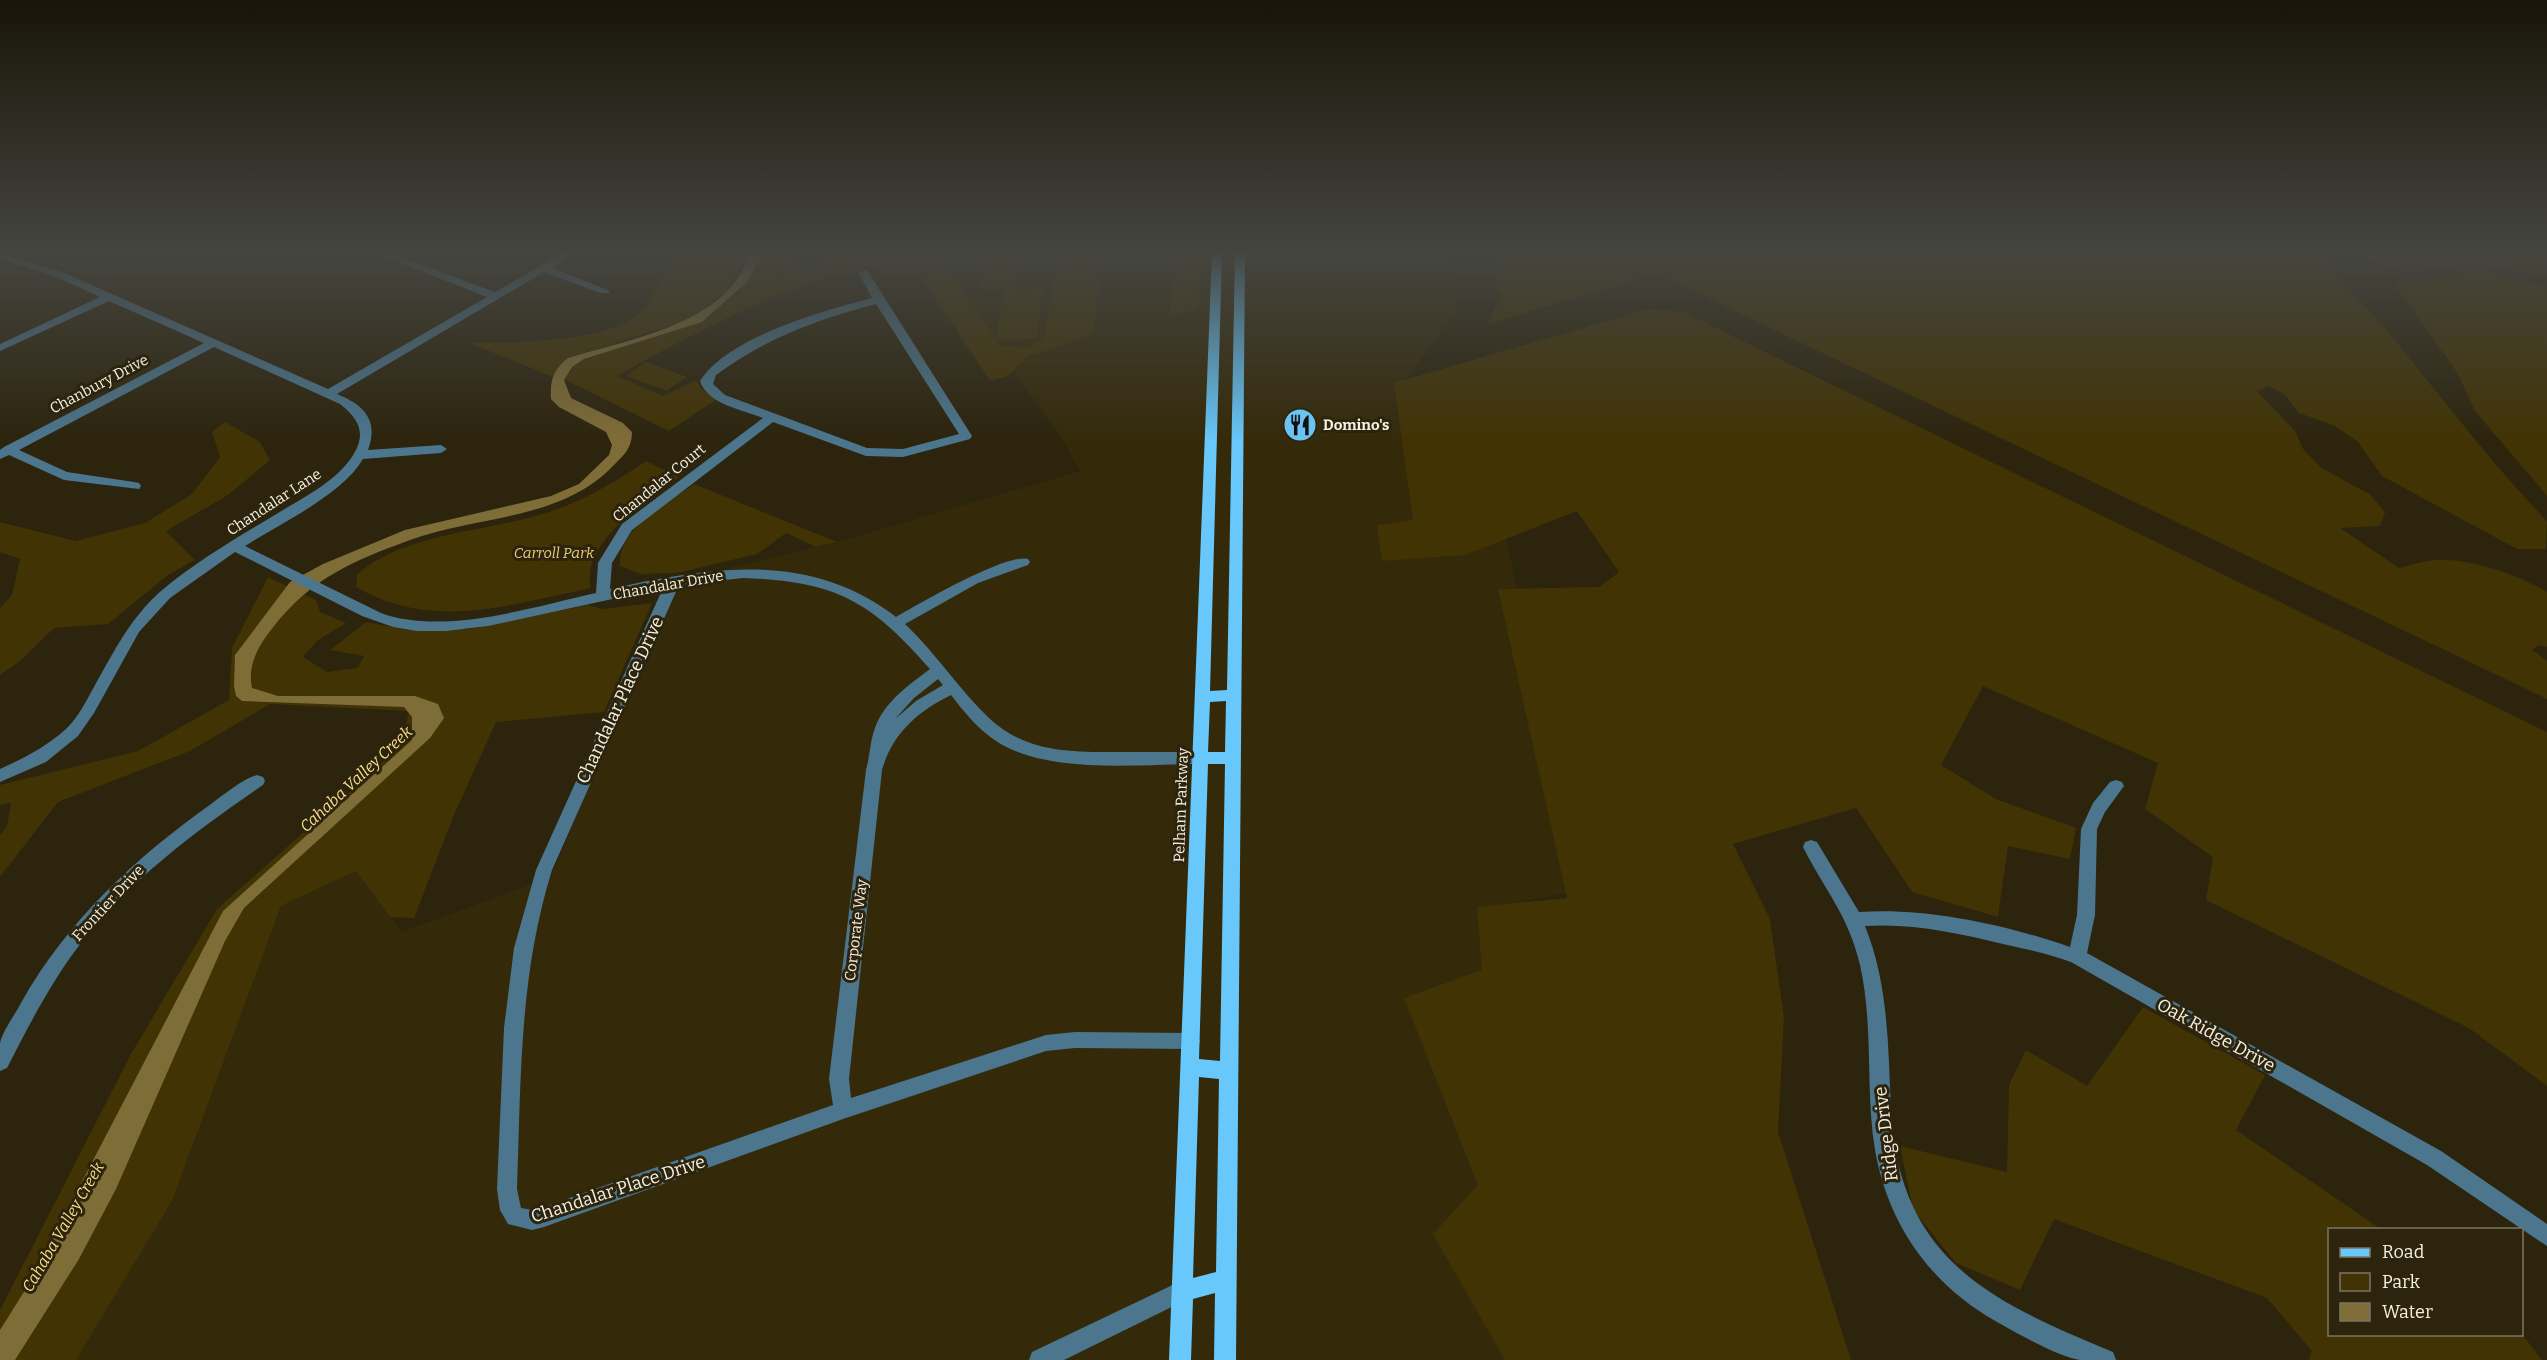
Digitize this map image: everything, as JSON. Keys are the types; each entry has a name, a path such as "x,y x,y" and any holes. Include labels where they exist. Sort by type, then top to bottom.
{"main road":[{"name":"Pelham Parkway","path":"1180,1360 1215,315"},
{"path":"1225,1360 1239,315"},
{"path":"1215,319 1239,319"},
{"path":"1212,403 1238,403"},
{"path":"1209,492 1236,491"},
{"path":"1202,697 1234,695"},
{"path":"1201,758 1233,758"},
{"path":"1190,1067 1229,1071"},
{"path":"1182,1291 1226,1280"}],"street":[{"path":"0,348 69,315"},
{"path":"150,315 328,394 358,410 364,419 366,440 360,455 441,449"},
{"path":"328,394 462,315"},
{"path":"824,315 780,328 748,345 708,376 706,385 714,394 834,442 875,453 903,453 966,436 889,315"},
{"name":"Chanbury Drive","path":"4,452 213,343"},
{"name":"Chandalar Court","path":"603,597 605,562 627,527 772,417"},
{"path":"4,452 64,476 134,486"},
{"name":"Chandalar Lane","path":"0,776 40,758 83,720 144,616 189,576 328,488 360,455"},
{"name":"Chandalar Drive","path":"235,546 391,622 428,626 479,622 673,582 731,574 769,574 807,579 850,592 877,608 896,623 980,719 1000,736 1047,755 1098,759 1201,758"},
{"path":"896,623 973,580 1023,562"},
{"name":"Chandalar Place Drive","path":"673,582 544,870 531,912 516,983 507,1190 510,1210 514,1217 521,1219 544,1217 843,1110 1047,1043 1075,1040 1191,1041"},
{"name":"Corporate Way","path":"843,1110 839,1079 874,770 880,749 880,731 890,715 939,670"},
{"name":"Corporate Way","path":"880,749 908,716 926,701 953,687"},
{"name":"Frontier Drive","path":"0,1062 54,966 105,902 184,831 257,781"},
{"path":"2077,957 2086,915 2090,829 2099,808 2116,786"},
{"name":"Ridge Drive","path":"1811,847 1854,920 1875,994 1887,1162 1898,1203 1912,1231 1954,1280 1985,1303 2033,1331 2105,1360"},
{"name":"Oak Ridge Drive","path":"1854,920 1881,917 1918,918 2018,940 2077,957 2434,1158 2547,1236"},
{"path":"1040,1360 1182,1291"}],"shaded area":[{"path":"973,315 1454,315 1403,383 1426,532 1506,539 1586,889 1485,909 1498,1178 1536,1360 76,1360 172,1201 281,906 356,871 402,932 551,877 673,582 837,542 1080,471 1062,438"}],"green space":[{"path":"636,315 696,315 692,319 568,358 553,377 470,343 581,336 622,324"},
{"path":"709,315 732,315 617,376 663,396 696,380 702,390 717,399 669,431 564,379 572,367 584,359 702,322"},
{"path":"946,315 981,315 996,339 1000,315 1040,315 1037,338 996,340 1001,346 1029,348 1044,336 1048,315 1096,315 1094,334 1026,357 1008,376 990,381"},
{"path":"1492,315 1517,315 1488,324"},
{"path":"1626,315 1690,315 2547,732 2547,1086 2469,1028 2206,900 2213,857 2145,809 2158,763 1983,686 1941,765 1996,799 2076,828 2070,859 2008,846 1998,917 1912,892 1856,808 1733,844 1770,919 1784,1017 1778,1132 1851,1360 1505,1360 1433,1234 1478,1185 1404,998 1482,970 1477,907 1567,898 1498,589 1599,587 1619,572 1577,511 1465,555 1382,561 1377,525 1413,520 1394,383"},
{"path":"1744,315 2373,315 2484,450 2547,521 2546,549 2517,549 2382,476 2358,442 2333,425 2299,413 2285,395 2269,386 2257,391 2295,431 2303,449 2322,468 2371,495 2385,513 2380,526 2340,528 2399,568 2435,560 2462,561 2493,568 2547,592 2547,647 2538,645 2532,650 2547,661 2547,699"},
{"path":"2416,315 2547,315 2547,496 2475,411 2458,374"},
{"path":"646,362 687,377 667,391 626,376"},
{"path":"225,422 260,442 270,460 228,495 166,531 195,560 168,575 108,624 54,628 20,661 0,675 0,608 12,595 20,559 0,552 0,522 76,541 145,523 192,494 220,457 212,432"},
{"name":"Carroll Park","path":"646,461 679,477 635,510 606,539 595,555 590,571 591,588 502,607 443,611 414,608 385,601 356,587 357,575 375,561 396,551 419,542 517,521 568,505 621,478"},
{"path":"694,484 837,542 816,547 786,533 757,554 677,573 640,574 620,566 621,552 626,540 635,529 646,518"},
{"path":"268,577 316,600 320,612 346,623 317,641 303,657 327,672 358,668 364,656 330,650 366,622 408,630 470,629 588,605 602,609 652,603 604,712 496,722 454,815 414,918 390,917 356,871 281,906 172,1201 76,1360 0,1360 0,1310 131,1054 217,909 401,746 409,711 270,704 190,751 58,802 0,877 0,835 7,826 11,803 0,805 0,785 138,751 229,700 232,648"},
{"path":"2143,1007 2265,1075 2236,1130 2380,1228 2328,1228 2328,1336 2523,1335 2542,1360 2309,1360 2312,1351 2267,1298 2054,1219 2020,1290 1956,1263 1913,1210 1900,1146 2007,1172 2009,1085 2026,1050 2087,1086"}],"water":[{"name":"Cahaba Valley Creek","path":"693,315 709,315 702,322 584,359 572,367 564,380 571,398 623,423 632,432 631,443 624,455 592,484 543,507 436,532 352,564 303,595 288,609 264,640 255,655 251,671 252,688 278,696 415,696 438,704 444,718 430,738 244,908 225,941 116,1189 79,1259 15,1360 0,1360 0,1330 27,1287 223,911 412,740 412,717 404,707 242,701 236,696 234,686 235,655 290,582 323,564 405,530 551,496 579,484 609,455 612,445 606,432 559,407 551,399 551,386 556,371 568,358 674,325"}],"place":[{"name":"Domino's","path":"1300,425"}]}
